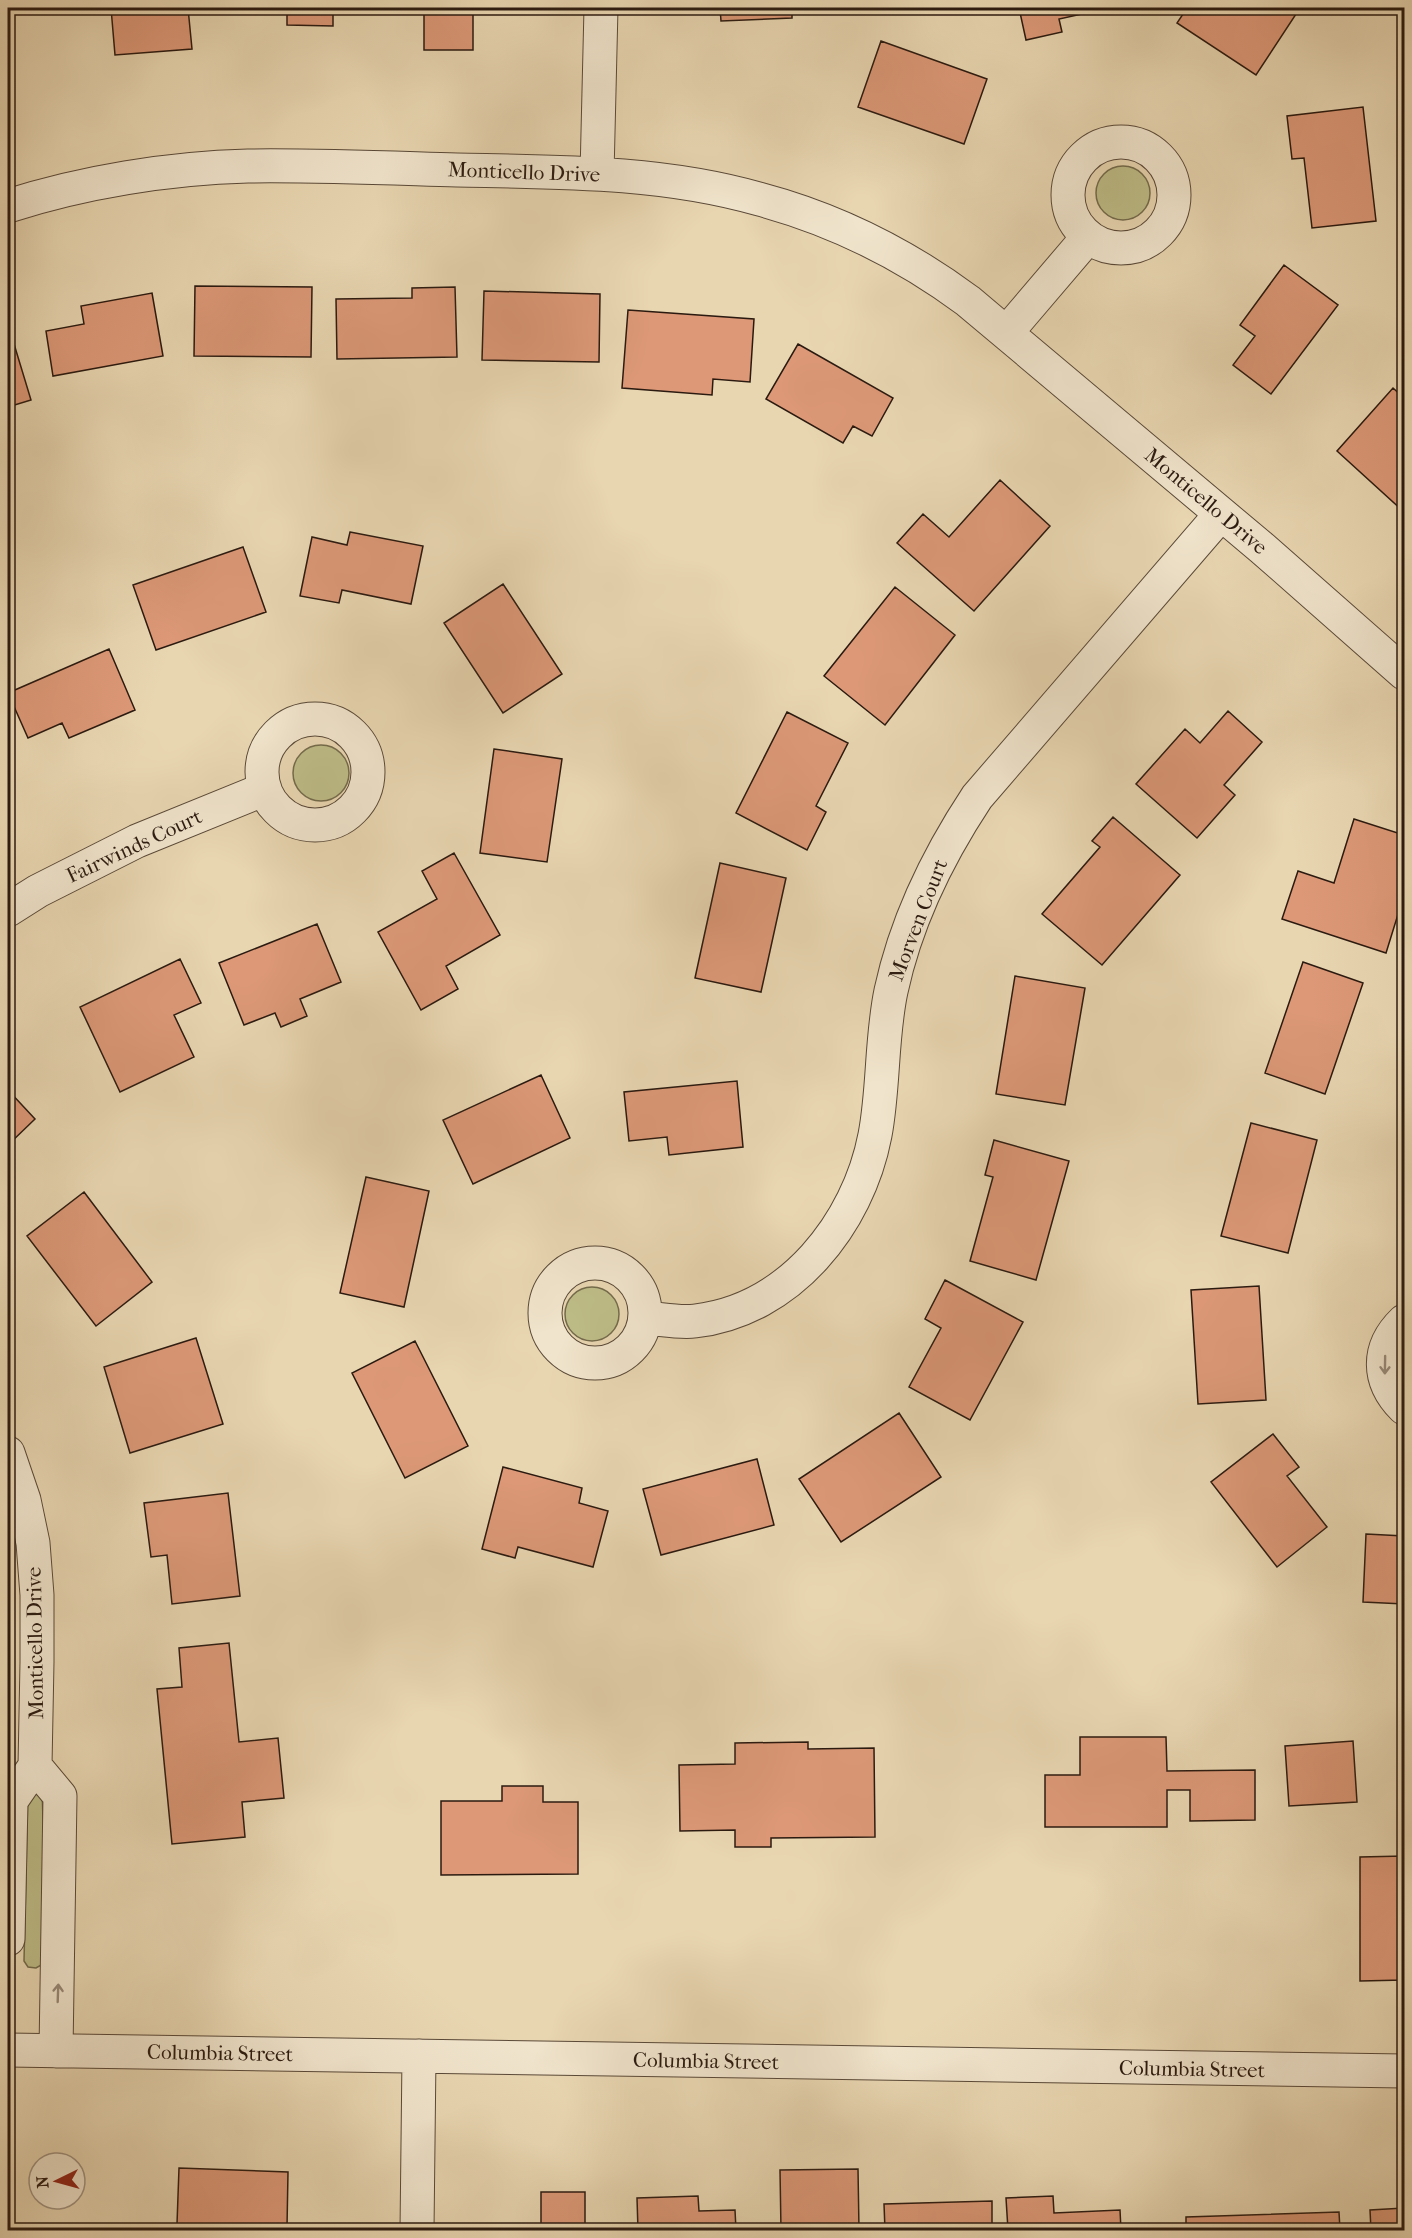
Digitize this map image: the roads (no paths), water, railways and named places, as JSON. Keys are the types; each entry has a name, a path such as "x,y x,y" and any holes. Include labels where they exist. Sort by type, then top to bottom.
{"street":[{"path":"597,174 602,8"},
{"name":"Monticello Drive","path":"8,206 33,198 131,176 246,166 597,174 652,178 726,190 785,206 864,238 948,286 1007,332 1404,673"},
{"path":"1007,332 1088,237"},
{"name":"Morven Court","path":"645,1318 694,1321 739,1311 764,1299 801,1272 827,1243 846,1214 864,1176 875,1134 884,1034 891,992 900,954 929,880 977,797 1221,514"},
{"name":"Fairwinds Court","path":"8,909 38,891 137,841 265,789"},
{"path":"1404,1321 1387,1344 1384,1358 1384,1373 1388,1386 1404,1408"},
{"name":"Monticello Drive","path":"8,1453 24,1500 33,1543 37,1606 35,1766"},
{"path":"8,1939 11,1801 35,1766 60,1796 56,2051"},
{"name":"Columbia Street","path":"8,2050 1404,2071"},
{"path":"417,2230 418,2056"}]}
